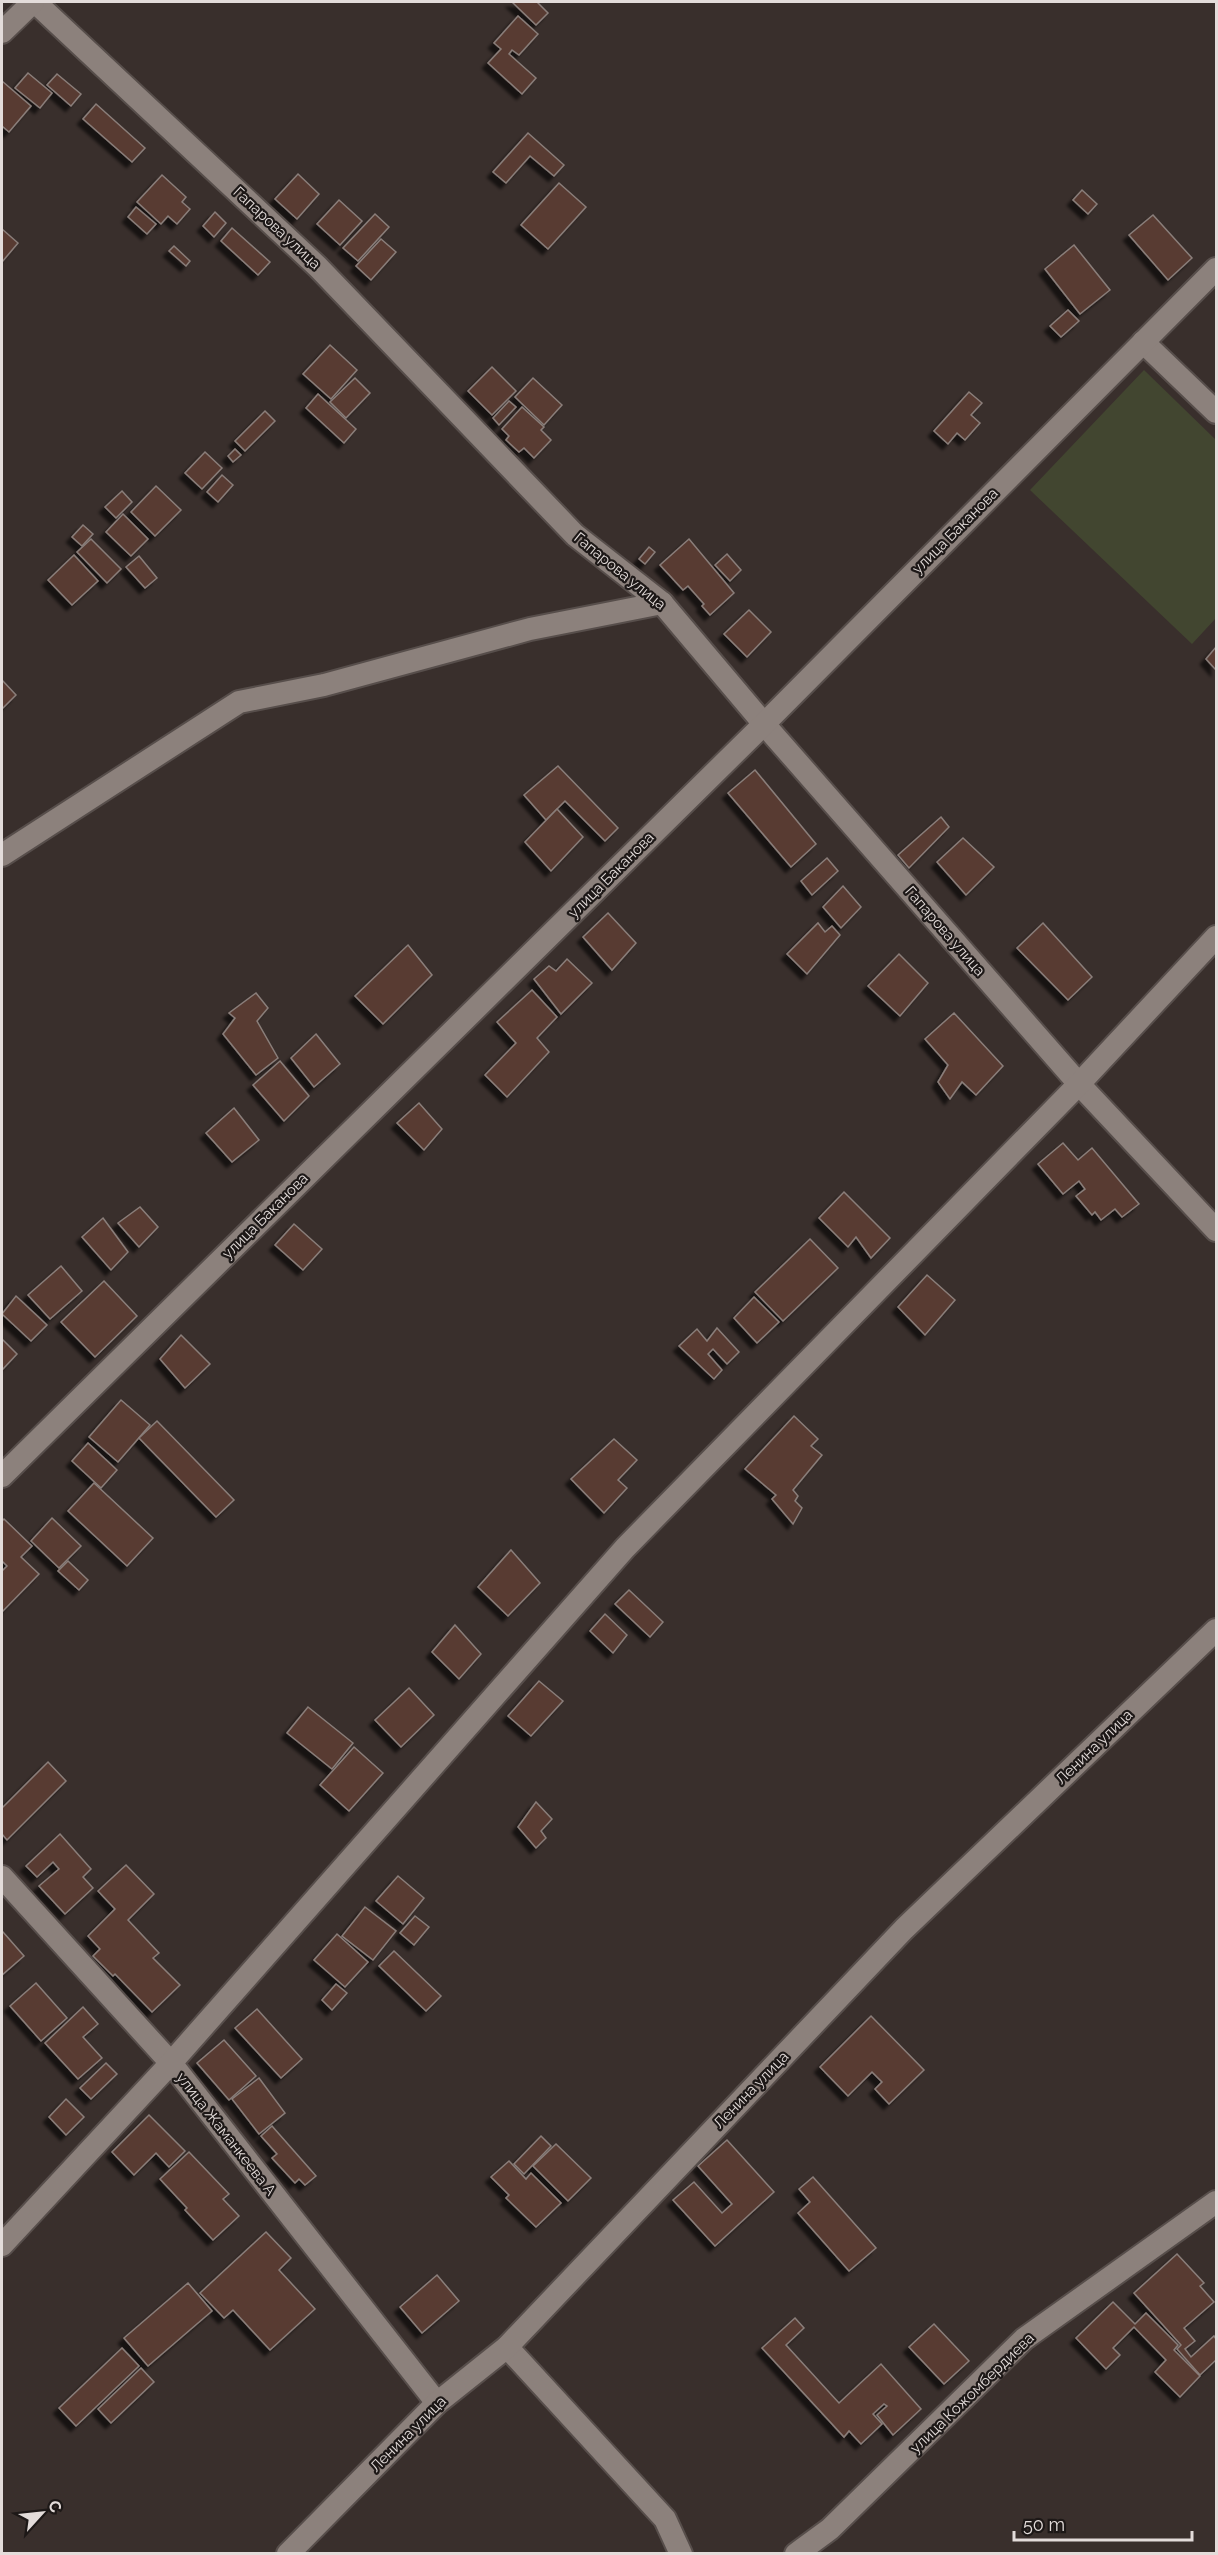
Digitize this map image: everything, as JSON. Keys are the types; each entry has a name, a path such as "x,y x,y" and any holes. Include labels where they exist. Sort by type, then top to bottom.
{"street":[{"path":"2,32 34,2"},
{"name":"Гапарова улица","path":"34,2 318,267 575,535 662,603 764,724 1079,1084 1216,1230"},
{"name":"улица Баканова","path":"2,1476 764,724 1216,269"},
{"path":"1143,342 1216,412"},
{"path":"2,855 239,702 324,685 530,629 662,603"},
{"path":"2,2245 171,2063 626,1548 1079,1084 1216,937"},
{"name":"Ленина улица","path":"288,2553 437,2403 507,2347 904,1929 1216,1630"},
{"name":"улица Жаманкеева А","path":"2,1877 171,2063 437,2403"},
{"name":"улица Кожомбердиева","path":"795,2553 830,2529 1024,2339 1216,2202"},
{"path":"507,2347 665,2518 681,2553"}],"green space":[{"path":"1144,370 1216,440 1216,618 1192,644 1030,490"}],"building":[{"path":"512,2 537,2 548,13 536,25"},
{"path":"518,16 538,34 519,55 512,50 509,54 536,78 522,94 488,63 501,49 494,43"},
{"path":"28,73 52,93 40,108 15,88"},
{"path":"57,74 81,94 71,106 47,85"},
{"path":"2,81 31,106 9,132 2,126"},
{"path":"96,104 145,148 132,162 83,119"},
{"path":"528,133 564,165 554,176 530,156 506,183 493,172"},
{"path":"298,174 319,194 297,219 275,199"},
{"path":"162,175 186,197 182,202 190,209 177,224 168,216 161,224 137,202"},
{"path":"559,183 586,207 548,249 521,225"},
{"path":"1082,190 1097,204 1088,214 1073,200"},
{"path":"339,200 362,221 340,245 317,224"},
{"path":"136,207 156,224 147,234 128,217"},
{"path":"215,212 226,223 214,237 203,226"},
{"path":"375,214 389,227 358,261 343,248"},
{"path":"1153,215 1192,258 1168,280 1129,235"},
{"path":"232,228 270,262 258,275 221,241"},
{"path":"2,229 18,243 2,262"},
{"path":"381,239 396,252 371,280 356,266"},
{"path":"1074,245 1110,290 1080,314 1045,269"},
{"path":"174,246 190,261 186,266 169,251"},
{"path":"1068,310 1079,321 1061,337 1050,326"},
{"path":"330,345 357,370 331,399 303,374"},
{"path":"492,367 516,391 492,415 468,391"},
{"path":"355,378 370,393 346,418 330,402"},
{"path":"533,378 562,405 544,425 515,397"},
{"path":"969,392 982,403 971,415 980,423 965,440 957,433 948,444 934,431"},
{"path":"318,394 356,429 344,443 306,408"},
{"path":"509,401 516,407 499,425 493,418"},
{"path":"522,407 544,427 541,430 551,440 534,458 524,448 519,452 506,440 509,436 502,429"},
{"path":"265,411 275,421 245,451 235,441"},
{"path":"235,449 241,455 233,462 228,456"},
{"path":"205,452 222,468 202,489 185,473"},
{"path":"222,475 233,485 218,502 207,492"},
{"path":"156,486 181,510 155,536 131,512"},
{"path":"122,491 132,502 116,518 105,507"},
{"path":"123,514 148,539 131,556 106,532"},
{"path":"83,525 93,534 82,546 72,537"},
{"path":"91,539 121,569 107,583 77,552"},
{"path":"689,539 734,593 710,615 702,606 704,604 688,586 683,590 660,565"},
{"path":"649,547 655,552 645,564 639,559"},
{"path":"727,554 741,570 730,581 715,565"},
{"path":"74,555 98,581 72,605 48,580"},
{"path":"139,556 157,578 145,588 126,567"},
{"path":"749,610 771,632 747,657 724,634"},
{"path":"1216,647 1216,670 1206,659"},
{"path":"2,680 16,695 2,709"},
{"path":"558,766 618,828 605,841 565,801 546,820 524,795"},
{"path":"755,770 816,844 791,867 728,793"},
{"path":"557,809 583,837 551,871 525,842"},
{"path":"941,817 949,827 909,868 898,855"},
{"path":"963,838 994,867 966,895 937,862"},
{"path":"827,858 838,871 812,895 801,881"},
{"path":"843,886 861,907 841,928 823,907"},
{"path":"608,913 636,943 612,970 583,937"},
{"path":"818,923 825,932 832,926 840,935 807,974 787,954"},
{"path":"1043,923 1092,977 1068,1000 1017,948"},
{"path":"408,945 432,975 383,1024 355,996"},
{"path":"899,954 928,983 900,1016 868,986"},
{"path":"567,959 592,983 561,1014 534,979 549,966 556,971"},
{"path":"532,990 557,1017 537,1038 549,1052 507,1097 485,1075 516,1043 497,1022"},
{"path":"256,993 268,1008 257,1021 278,1058 256,1075 223,1034 235,1018 229,1013"},
{"path":"954,1013 1003,1066 976,1095 962,1082 950,1099 938,1082 948,1065 925,1039"},
{"path":"316,1034 340,1064 314,1087 291,1058"},
{"path":"280,1061 309,1096 284,1121 253,1085"},
{"path":"419,1103 442,1129 424,1150 397,1123"},
{"path":"234,1108 259,1140 232,1162 206,1133"},
{"path":"1063,1143 1078,1160 1092,1148 1139,1204 1122,1217 1115,1209 1101,1220 1095,1212 1092,1215 1076,1196 1085,1189 1079,1181 1063,1194 1038,1164"},
{"path":"844,1192 890,1238 871,1258 856,1237 848,1247 819,1218"},
{"path":"140,1207 158,1227 139,1247 118,1223"},
{"path":"103,1218 128,1252 111,1270 82,1237"},
{"path":"294,1224 322,1249 303,1270 275,1245"},
{"path":"810,1239 838,1268 783,1321 755,1292"},
{"path":"61,1266 82,1291 50,1319 28,1295"},
{"path":"927,1275 955,1300 925,1335 898,1307"},
{"path":"104,1281 137,1316 95,1357 61,1322"},
{"path":"16,1296 47,1325 31,1341 2,1314"},
{"path":"754,1297 779,1322 757,1343 734,1318"},
{"path":"717,1328 739,1352 727,1364 713,1349 708,1354 722,1370 714,1379 679,1346 697,1329 707,1341"},
{"path":"181,1335 210,1364 185,1388 160,1359"},
{"path":"2,1339 17,1354 2,1370"},
{"path":"121,1400 150,1425 118,1462 89,1437"},
{"path":"794,1416 818,1439 811,1446 822,1455 793,1490 798,1496 795,1501 802,1508 793,1524 772,1499 776,1495 745,1469"},
{"path":"157,1421 234,1500 216,1517 139,1438"},
{"path":"614,1439 637,1460 618,1480 627,1488 604,1513 571,1479"},
{"path":"88,1443 117,1470 101,1488 72,1461"},
{"path":"94,1483 153,1538 127,1566 68,1511"},
{"path":"52,1518 81,1546 59,1568 31,1541"},
{"path":"4,1519 32,1546 21,1557 39,1574 2,1612 2,1571 7,1566 2,1561 2,1521"},
{"path":"511,1550 540,1583 508,1616 478,1587"},
{"path":"68,1561 88,1580 79,1590 58,1571"},
{"path":"629,1590 663,1622 650,1637 615,1604"},
{"path":"605,1614 627,1635 613,1653 590,1631"},
{"path":"455,1625 481,1654 459,1679 432,1652"},
{"path":"539,1681 563,1701 531,1736 508,1716"},
{"path":"409,1688 434,1715 401,1747 375,1720"},
{"path":"308,1707 353,1743 332,1769 287,1733"},
{"path":"354,1747 383,1773 349,1811 320,1785"},
{"path":"48,1762 66,1781 7,1840 2,1834 2,1808"},
{"path":"536,1802 552,1819 541,1831 546,1838 536,1848 518,1827"},
{"path":"60,1834 91,1869 83,1877 93,1888 65,1914 39,1886 59,1869 53,1862 37,1877 26,1866"},
{"path":"126,1865 154,1894 128,1920 159,1953 153,1958 180,1985 152,2012 115,1974 113,1976 93,1956 100,1949 88,1936 115,1909 98,1891"},
{"path":"398,1876 424,1898 403,1924 376,1901"},
{"path":"365,1907 396,1931 373,1960 342,1936"},
{"path":"415,1916 429,1927 414,1945 400,1933"},
{"path":"2,1933 24,1956 2,1975"},
{"path":"337,1934 368,1962 345,1987 314,1960"},
{"path":"394,1951 441,1996 426,2011 379,1966"},
{"path":"36,1983 67,2018 41,2041 10,2006"},
{"path":"336,1984 347,1993 332,2010 322,2000"},
{"path":"83,2007 98,2024 83,2037 102,2058 78,2079 45,2043"},
{"path":"257,2009 302,2059 281,2078 235,2028"},
{"path":"871,2016 924,2070 889,2104 875,2089 882,2082 872,2072 848,2096 820,2067"},
{"path":"224,2040 256,2076 229,2100 197,2063"},
{"path":"106,2063 117,2074 91,2099 80,2088"},
{"path":"259,2078 285,2113 259,2134 232,2099"},
{"path":"66,2099 84,2117 66,2135 49,2117"},
{"path":"149,2115 185,2151 169,2167 156,2153 134,2175 112,2152"},
{"path":"272,2126 316,2176 305,2185 299,2179 295,2183 272,2158 277,2154 261,2136"},
{"path":"541,2136 551,2146 524,2174 514,2164"},
{"path":"727,2140 774,2192 715,2246 673,2200 694,2182 722,2213 732,2204 698,2166"},
{"path":"556,2144 591,2178 568,2201 533,2166"},
{"path":"189,2152 229,2194 223,2199 239,2216 213,2240 160,2179"},
{"path":"509,2161 526,2179 531,2173 561,2203 536,2227 506,2198 509,2195 491,2177"},
{"path":"813,2177 876,2248 849,2271 798,2213 810,2202 799,2189"},
{"path":"266,2232 291,2258 279,2270 315,2309 270,2350 233,2310 224,2318 200,2293"},
{"path":"1177,2254 1204,2283 1200,2286 1214,2302 1184,2328 1195,2341 1185,2349 1191,2357 1214,2336 1216,2339 1216,2360 1200,2375 1177,2349 1181,2345 1134,2293"},
{"path":"437,2275 459,2301 422,2333 400,2307"},
{"path":"188,2283 212,2311 148,2366 124,2338"},
{"path":"1113,2302 1135,2324 1146,2313 1178,2345 1174,2350 1200,2376 1180,2397 1155,2372 1166,2360 1134,2327 1113,2348 1120,2355 1106,2369 1076,2338"},
{"path":"795,2318 804,2328 786,2345 839,2403 881,2364 921,2409 893,2435 877,2415 887,2406 884,2404 873,2414 882,2424 861,2444 849,2431 844,2437 762,2348"},
{"path":"934,2324 969,2361 944,2384 909,2347"},
{"path":"122,2348 139,2366 76,2426 59,2408"},
{"path":"141,2368 154,2382 111,2423 98,2409"}]}
